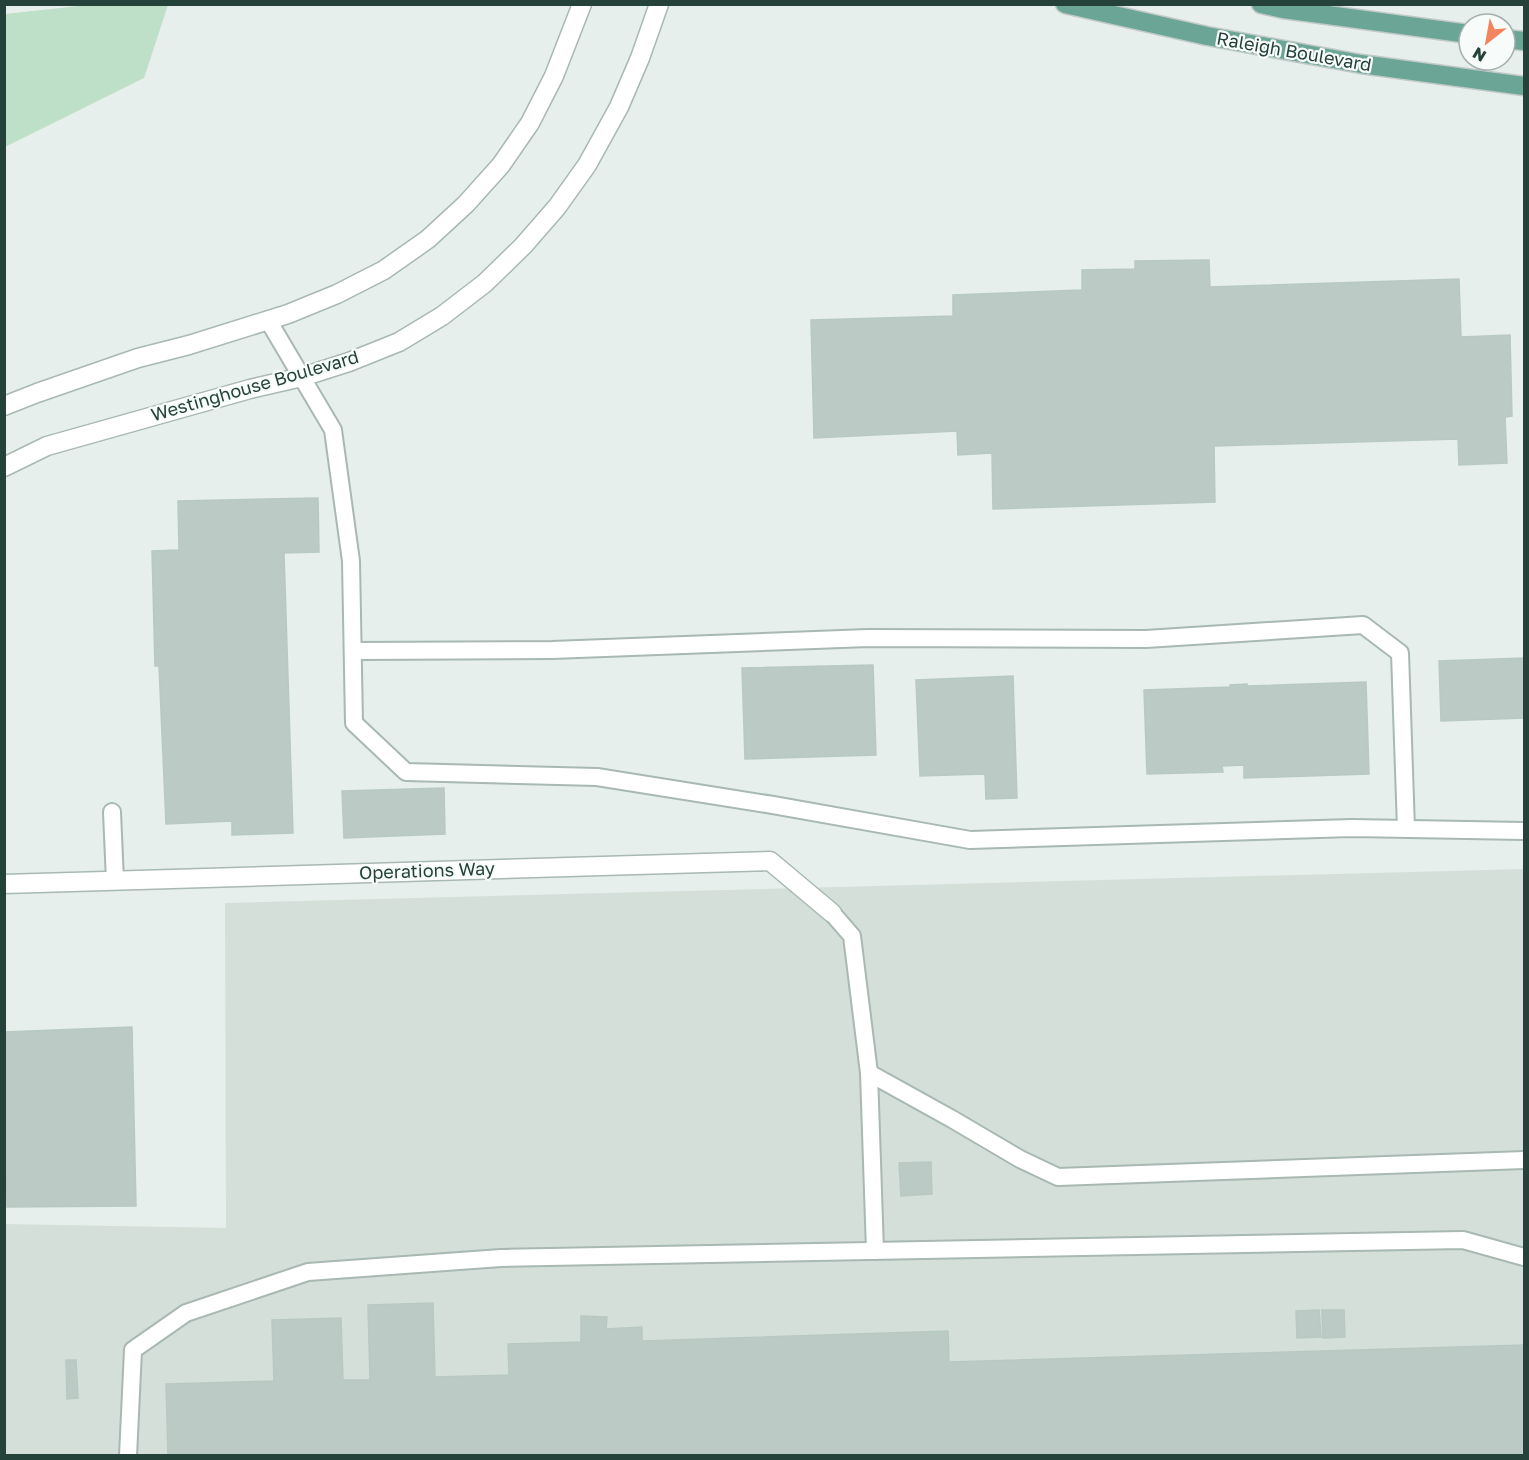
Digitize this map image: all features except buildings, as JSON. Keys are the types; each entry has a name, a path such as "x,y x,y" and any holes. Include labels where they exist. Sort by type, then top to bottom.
{"main road":[{"name":"Raleigh Boulevard","path":"1065,4 1208,36 1351,63 1524,86"},
{"path":"1261,4 1317,14 1457,32"}],"street":[{"path":"4,406 138,358 189,345 288,314 337,294 384,270 428,239 466,204 501,165 530,123 554,76 582,4"},
{"name":"Westinghouse Boulevard","path":"4,467 47,446 250,389 302,377 349,362 399,342 442,316 485,283 523,246 557,207 587,165 619,107 640,58 659,4"},
{"name":"Operations Way","path":"4,884 770,861 832,913"}],"lane":[{"path":"268,320 333,430 351,561 354,723 406,772 597,777 970,840 1352,828 1524,831"},
{"path":"353,651 552,650 867,638 1146,639 1363,625 1400,652 1407,829"},
{"path":"112,812 115,881"},
{"path":"832,913 852,936 869,1073 875,1251"},
{"path":"869,1073 1020,1159 1058,1178 1524,1160"},
{"path":"128,1455 133,1350 186,1313 308,1272 501,1258 1463,1240 1524,1257"}],"shaded area":[{"path":"1524,869 1524,1455 5,1456 5,1224 226,1228 225,903"}],"green space":[{"path":"97,4 168,5 144,78 5,147 5,14"}]}
